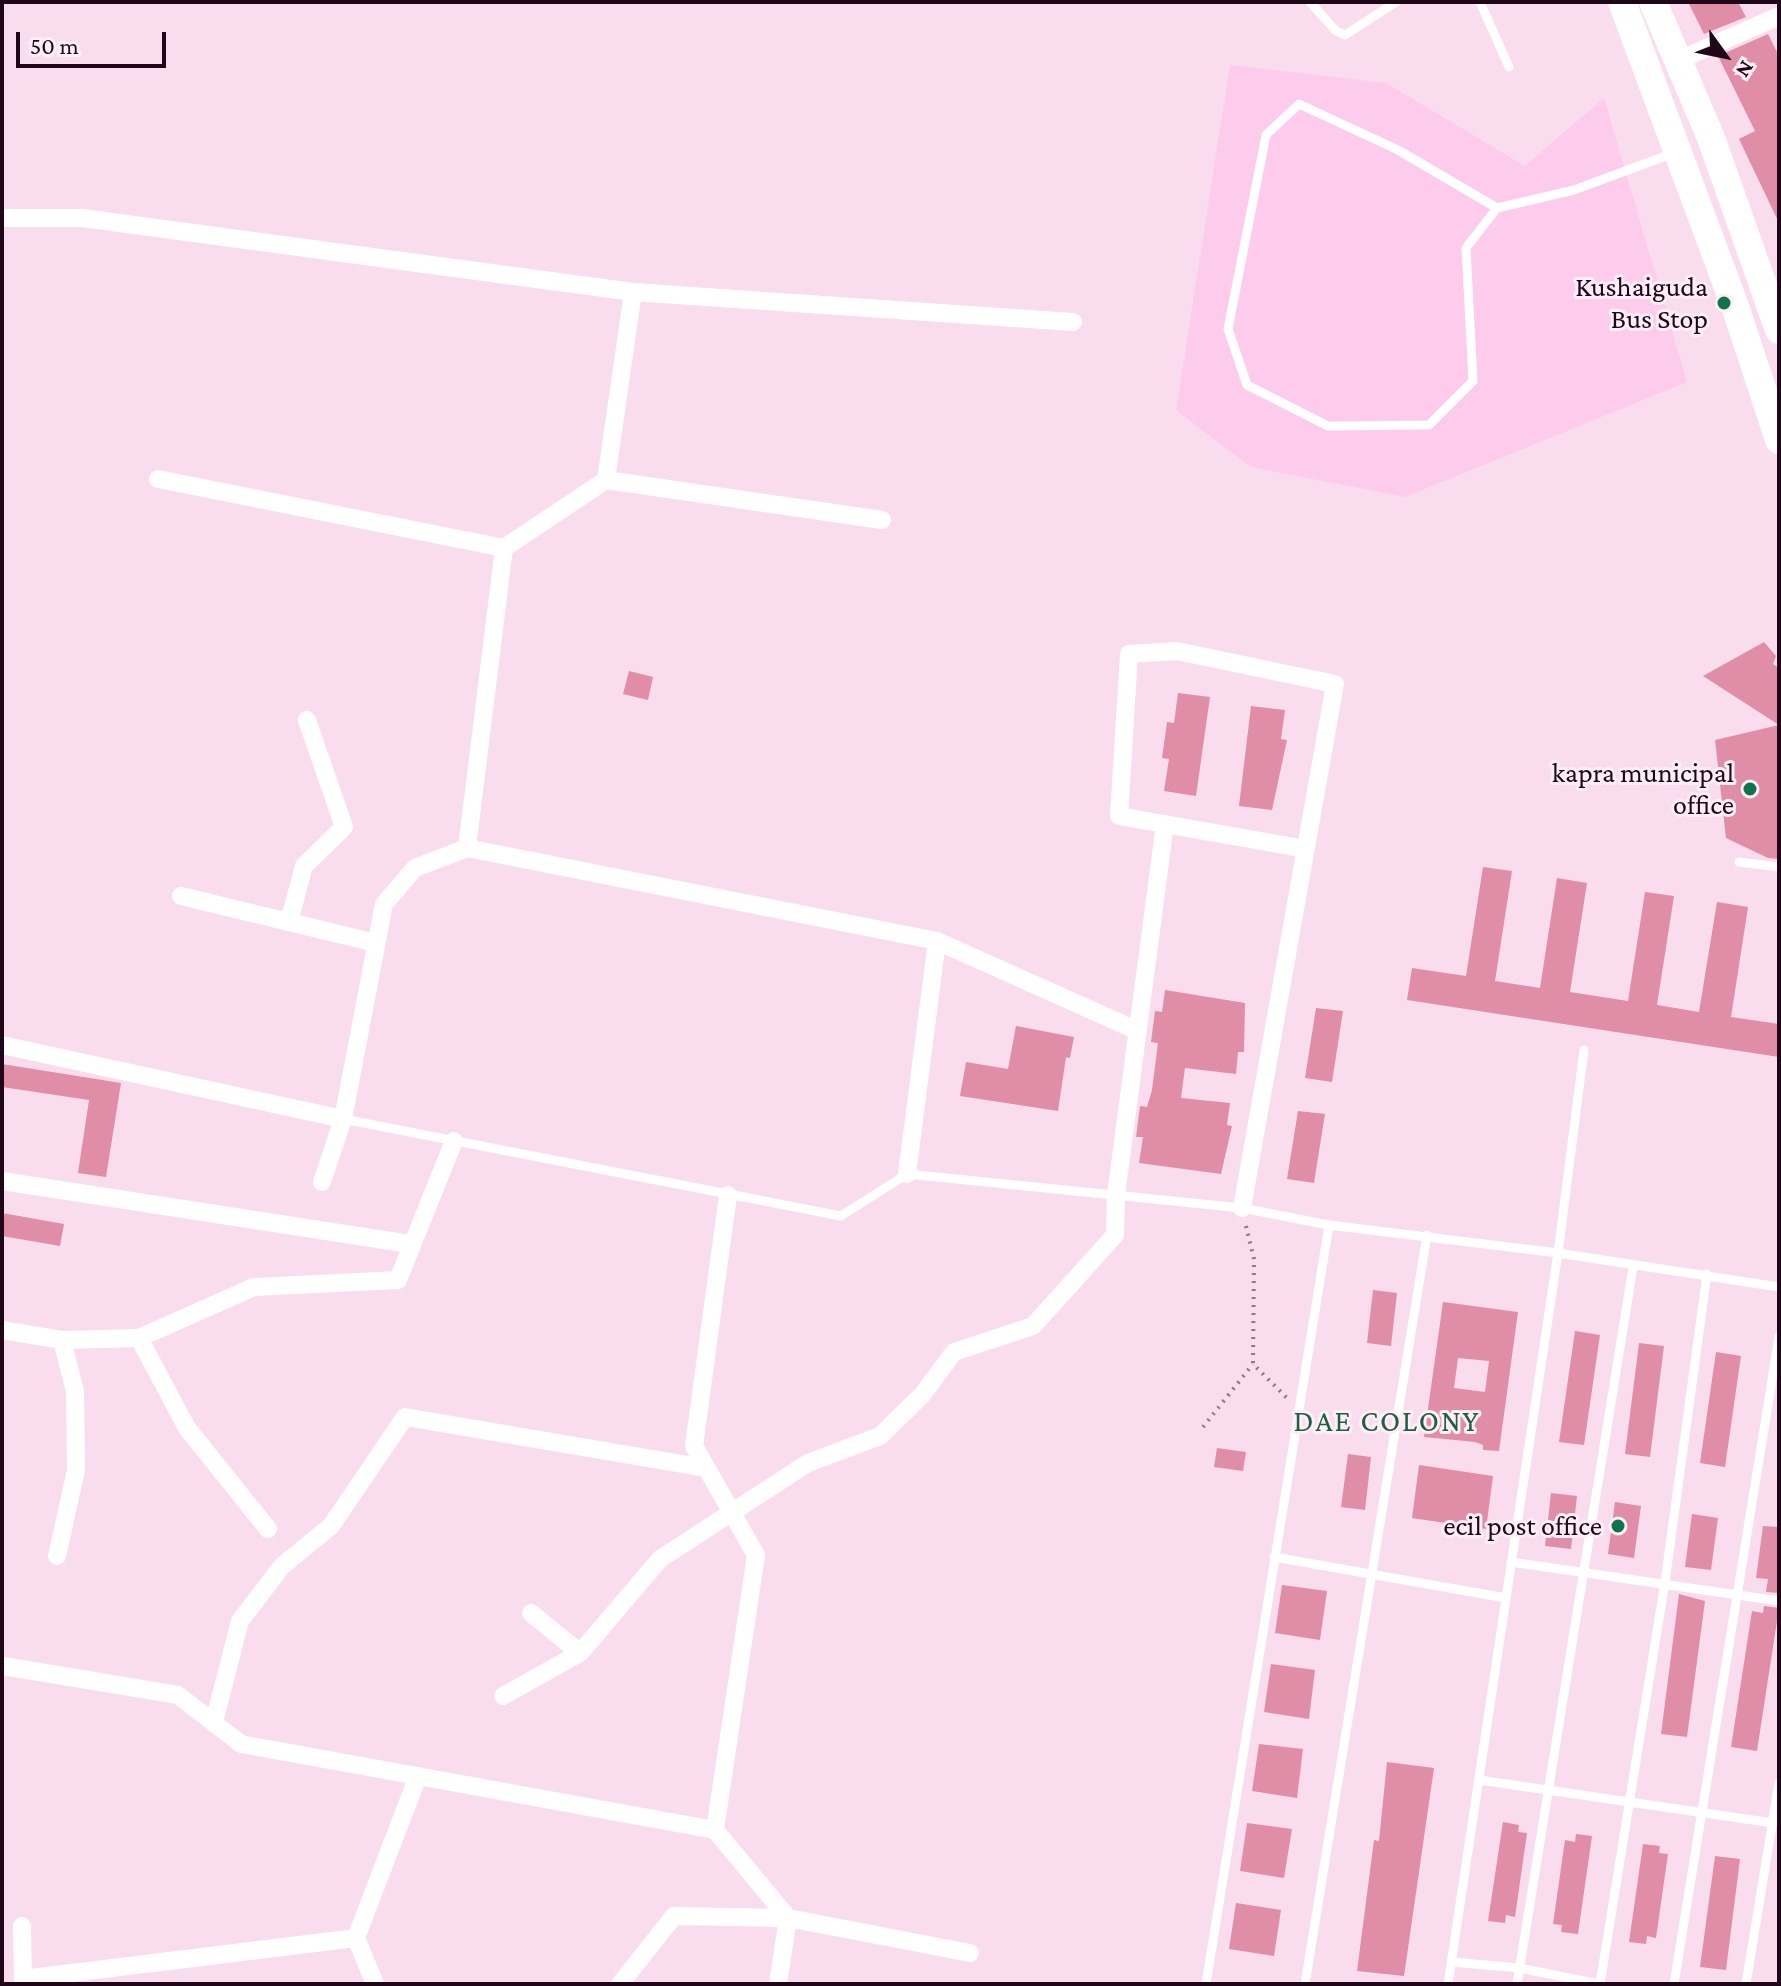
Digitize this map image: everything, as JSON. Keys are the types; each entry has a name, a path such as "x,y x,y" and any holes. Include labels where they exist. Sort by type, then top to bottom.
{"main road":[{"path":"1622,2 1687,148 1779,330"},
{"path":"1653,2 1677,61 1687,148 1779,440"}],"street":[{"path":"1677,61 1778,19"},
{"path":"2,218 82,218 633,292 1073,322"},
{"path":"606,480 633,292"},
{"path":"158,479 504,548 606,480 882,520"},
{"path":"467,848 504,548"},
{"path":"1242,1208 1306,849 1335,684 1177,651 1129,654 1119,816 1306,849"},
{"path":"289,922 304,866 344,827 307,720"},
{"path":"503,1696 580,1653 660,1559 808,1463 880,1436 922,1395 954,1352 1033,1326 1115,1235 1116,1195 1165,824"},
{"path":"322,1182 343,1119 384,904 415,868 467,848 937,941 1138,1031"},
{"path":"181,896 376,943"},
{"path":"907,1174 937,941"},
{"path":"2,1045 343,1119"},
{"path":"2,1330 62,1340 139,1338 254,1287 398,1280 454,1141"},
{"path":"2,1181 410,1244"},
{"path":"715,1830 756,1555 694,1446 728,1195"},
{"path":"139,1338 187,1428 268,1529"},
{"path":"57,1556 76,1470 75,1391 62,1340"},
{"path":"214,1722 240,1621 282,1566 331,1526 405,1417 706,1468"},
{"path":"531,1613 580,1653"},
{"path":"2,1668 178,1695 241,1744 715,1830 788,1918 778,1984"},
{"path":"375,1984 356,1938 418,1776"},
{"path":"620,1984 674,1916 788,1918 970,1953"},
{"path":"22,1926 23,1979 356,1938"}],"lane":[{"path":"1310,2 1336,31 1345,35 1396,2"},
{"path":"1480,2 1509,67"},
{"path":"1497,208 1398,150 1299,104 1266,135 1228,329 1247,385 1328,426 1429,425 1473,381 1466,248 1497,208 1574,190 1687,148"},
{"path":"1739,862 1779,867"},
{"path":"1448,1984 1558,1253 1584,1050"},
{"path":"343,1119 841,1216 907,1174 1242,1208 1329,1225 1558,1253 1633,1267 1707,1274 1779,1287"},
{"path":"1206,1984 1329,1225"},
{"path":"1305,1984 1427,1235"},
{"path":"1517,1984 1633,1267"},
{"path":"1452,1962 1519,1968 1600,1984 1665,1582 1707,1274"},
{"path":"1674,1984 1779,1337"},
{"path":"1274,1557 1506,1598"},
{"path":"1511,1562 1583,1575 1665,1582 1779,1601"},
{"path":"1479,1780 1773,1823"},
{"path":"1746,1984 1779,1783"}],"path":[{"path":"1203,1427 1253,1364 1254,1259 1242,1208"},
{"path":"1253,1364 1298,1408"}],"shaded area":[{"path":"1230,65 1386,83 1525,166 1604,98 1687,382 1405,497 1251,467 1176,410"}],"building":[{"path":"1688,2 1738,2 1746,17 1704,34"},
{"path":"1768,34 1779,56 1779,223 1739,139 1755,131 1718,56"},
{"path":"1764,642 1776,656 1773,664 1779,668 1779,725 1703,676"},
{"path":"629,671 653,677 648,700 623,694"},
{"path":"1178,693 1210,697 1196,796 1164,791 1169,759 1162,758 1167,722 1174,723"},
{"path":"1251,706 1285,710 1281,739 1287,740 1272,810 1239,806"},
{"name":"kapra municipal office","path":"1779,725 1779,859 1768,858 1726,838 1715,740"},
{"path":"1483,867 1512,871 1495,981 1540,988 1557,878 1587,883 1570,992 1628,1001 1645,892 1674,896 1657,1005 1699,1012 1717,902 1748,907 1731,1017 1779,1024 1779,1057 1407,1000 1412,968 1466,976"},
{"path":"1165,990 1245,1003 1244,1052 1238,1052 1236,1074 1185,1068 1181,1098 1230,1103 1227,1125 1232,1126 1221,1174 1139,1163 1143,1137 1136,1137 1140,1106 1147,1107 1152,1090 1158,1043 1151,1042 1155,1011 1162,1012"},
{"path":"1316,1008 1343,1011 1332,1082 1305,1078"},
{"path":"1016,1026 1074,1037 1070,1058 1066,1057 1058,1111 960,1096 966,1062 1008,1069"},
{"path":"2,1064 121,1083 106,1177 78,1173 89,1100 2,1087"},
{"path":"1298,1111 1325,1114 1314,1183 1287,1179"},
{"path":"2,1213 64,1224 60,1246 2,1236"},
{"path":"1373,1290 1397,1293 1391,1346 1367,1343"},
{"path":"1443,1302 1518,1312 1499,1451 1483,1450 1483,1445 1475,1442 1424,1437","holes":["1458,1358 1489,1361 1485,1392 1454,1388"]},
{"path":"1575,1331 1600,1335 1584,1445 1559,1442"},
{"path":"1639,1343 1664,1346 1650,1457 1625,1454"},
{"path":"1716,1352 1741,1356 1725,1467 1700,1463"},
{"path":"1217,1448 1246,1452 1243,1471 1214,1467"},
{"path":"1348,1454 1371,1457 1365,1510 1341,1507"},
{"path":"1419,1465 1493,1476 1486,1529 1412,1518"},
{"path":"1551,1493 1577,1496 1571,1549 1545,1546"},
{"path":"1615,1502 1641,1506 1634,1558 1608,1554"},
{"path":"1692,1514 1718,1518 1711,1570 1685,1567"},
{"path":"1763,1526 1779,1527 1779,1593 1766,1592 1768,1579 1756,1578"},
{"path":"1282,1585 1327,1591 1320,1640 1275,1633"},
{"path":"1679,1594 1705,1601 1687,1737 1661,1734"},
{"path":"1764,1606 1779,1608 1757,1751 1731,1747 1752,1611 1763,1613"},
{"path":"1271,1664 1315,1670 1309,1719 1264,1712"},
{"path":"1259,1744 1303,1749 1297,1798 1252,1791"},
{"path":"1387,1762 1434,1768 1404,1976 1357,1971 1374,1840 1379,1841"},
{"path":"1503,1822 1519,1825 1518,1832 1527,1833 1515,1917 1506,1915 1505,1923 1488,1921"},
{"path":"1247,1823 1292,1829 1284,1878 1240,1871"},
{"path":"1576,1834 1592,1836 1578,1934 1561,1932 1562,1925 1553,1924 1565,1840 1575,1842"},
{"path":"1643,1844 1660,1846 1659,1853 1668,1854 1656,1938 1647,1936 1646,1944 1629,1942"},
{"path":"1715,1856 1740,1859 1726,1970 1700,1967"},
{"path":"1236,1903 1281,1910 1274,1956 1229,1949"}],"place":[{"name":"Kushaiguda Bus Stop","path":"1724,303"},
{"name":"kapra municipal office","path":"1750,789"},
{"name":"ecil post office","path":"1618,1526"}],"district":[{"name":"DAE COLONY","path":"1387,1422"}]}
